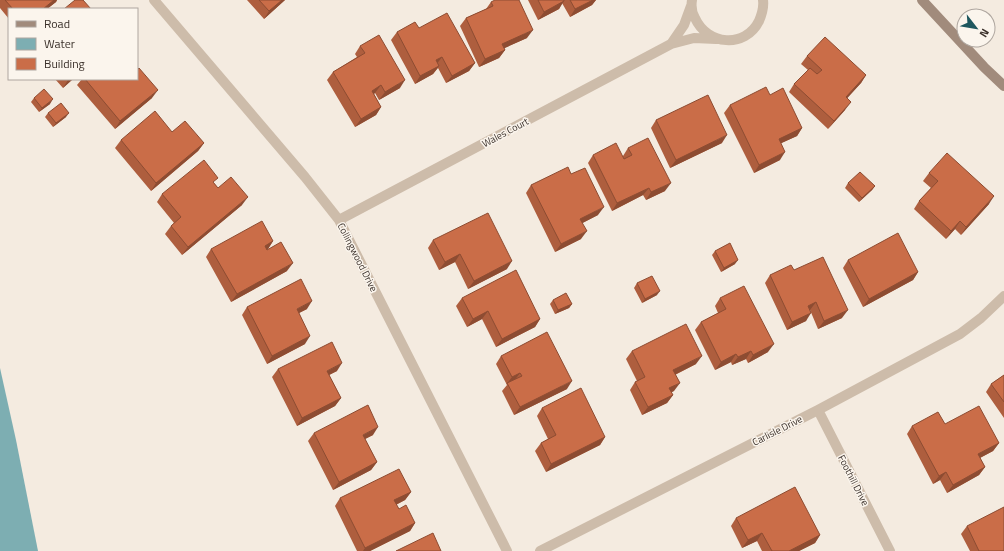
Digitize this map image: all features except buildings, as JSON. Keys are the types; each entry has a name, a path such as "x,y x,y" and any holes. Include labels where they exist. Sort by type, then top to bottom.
{"main road":[{"path":"922,0 984,67 1004,86"}],"street":[{"name":"Collingwood Drive","path":"154,0 305,177 339,220 507,551"},
{"name":"Wales Court","path":"692,2 693,15 698,25 706,33 727,41 738,39 748,34 756,26 762,16 763,0"},
{"name":"Wales Court","path":"670,44 684,25 692,2"},
{"name":"Wales Court","path":"339,220 670,44 694,38 716,38"},
{"name":"Carlisle Drive","path":"540,551 818,410 960,334 981,318 1004,296"},
{"name":"Foothill Drive","path":"818,410 890,551"}],"water":[{"path":"0,368 16,440 38,551 0,551"}]}
